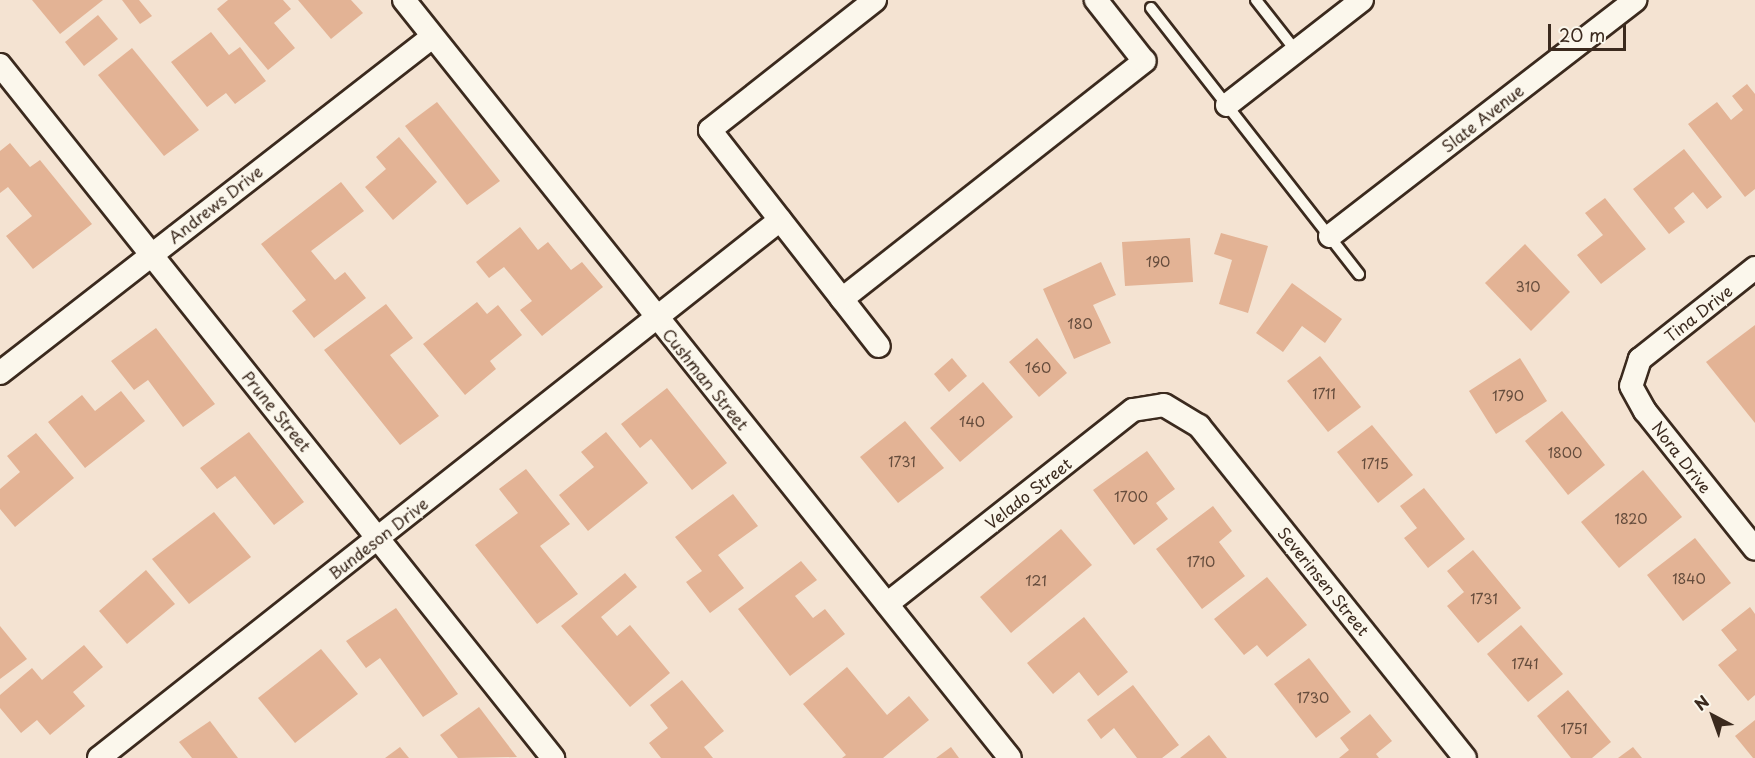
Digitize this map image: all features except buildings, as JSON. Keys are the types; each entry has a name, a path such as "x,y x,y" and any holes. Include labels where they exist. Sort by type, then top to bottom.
{"street":[{"name":"Cushman Street","path":"404,0 432,38 1010,758"},
{"path":"875,0 710,130 879,346"},
{"path":"842,299 1144,61 1096,0"},
{"path":"1227,105 1362,0"},
{"name":"Slate Avenue","path":"1330,236 1635,0"},
{"name":"Andrews Drive","path":"0,373 432,38"},
{"name":"Prune Street","path":"0,64 553,758"},
{"name":"Bundeson Drive","path":"99,758 780,220"},
{"name":"Tina Drive","path":"1640,359 1755,268"},
{"name":"Nora Drive","path":"1640,359 1631,386 1637,399 1755,549"},
{"name":"Velado Street","path":"887,604 1133,410 1154,404 1178,410"},
{"name":"Severinsen Street","path":"1178,410 1199,426 1465,758"}],"lane":[{"path":"1256,0 1296,51"},
{"path":"1151,8 1359,274"}]}
